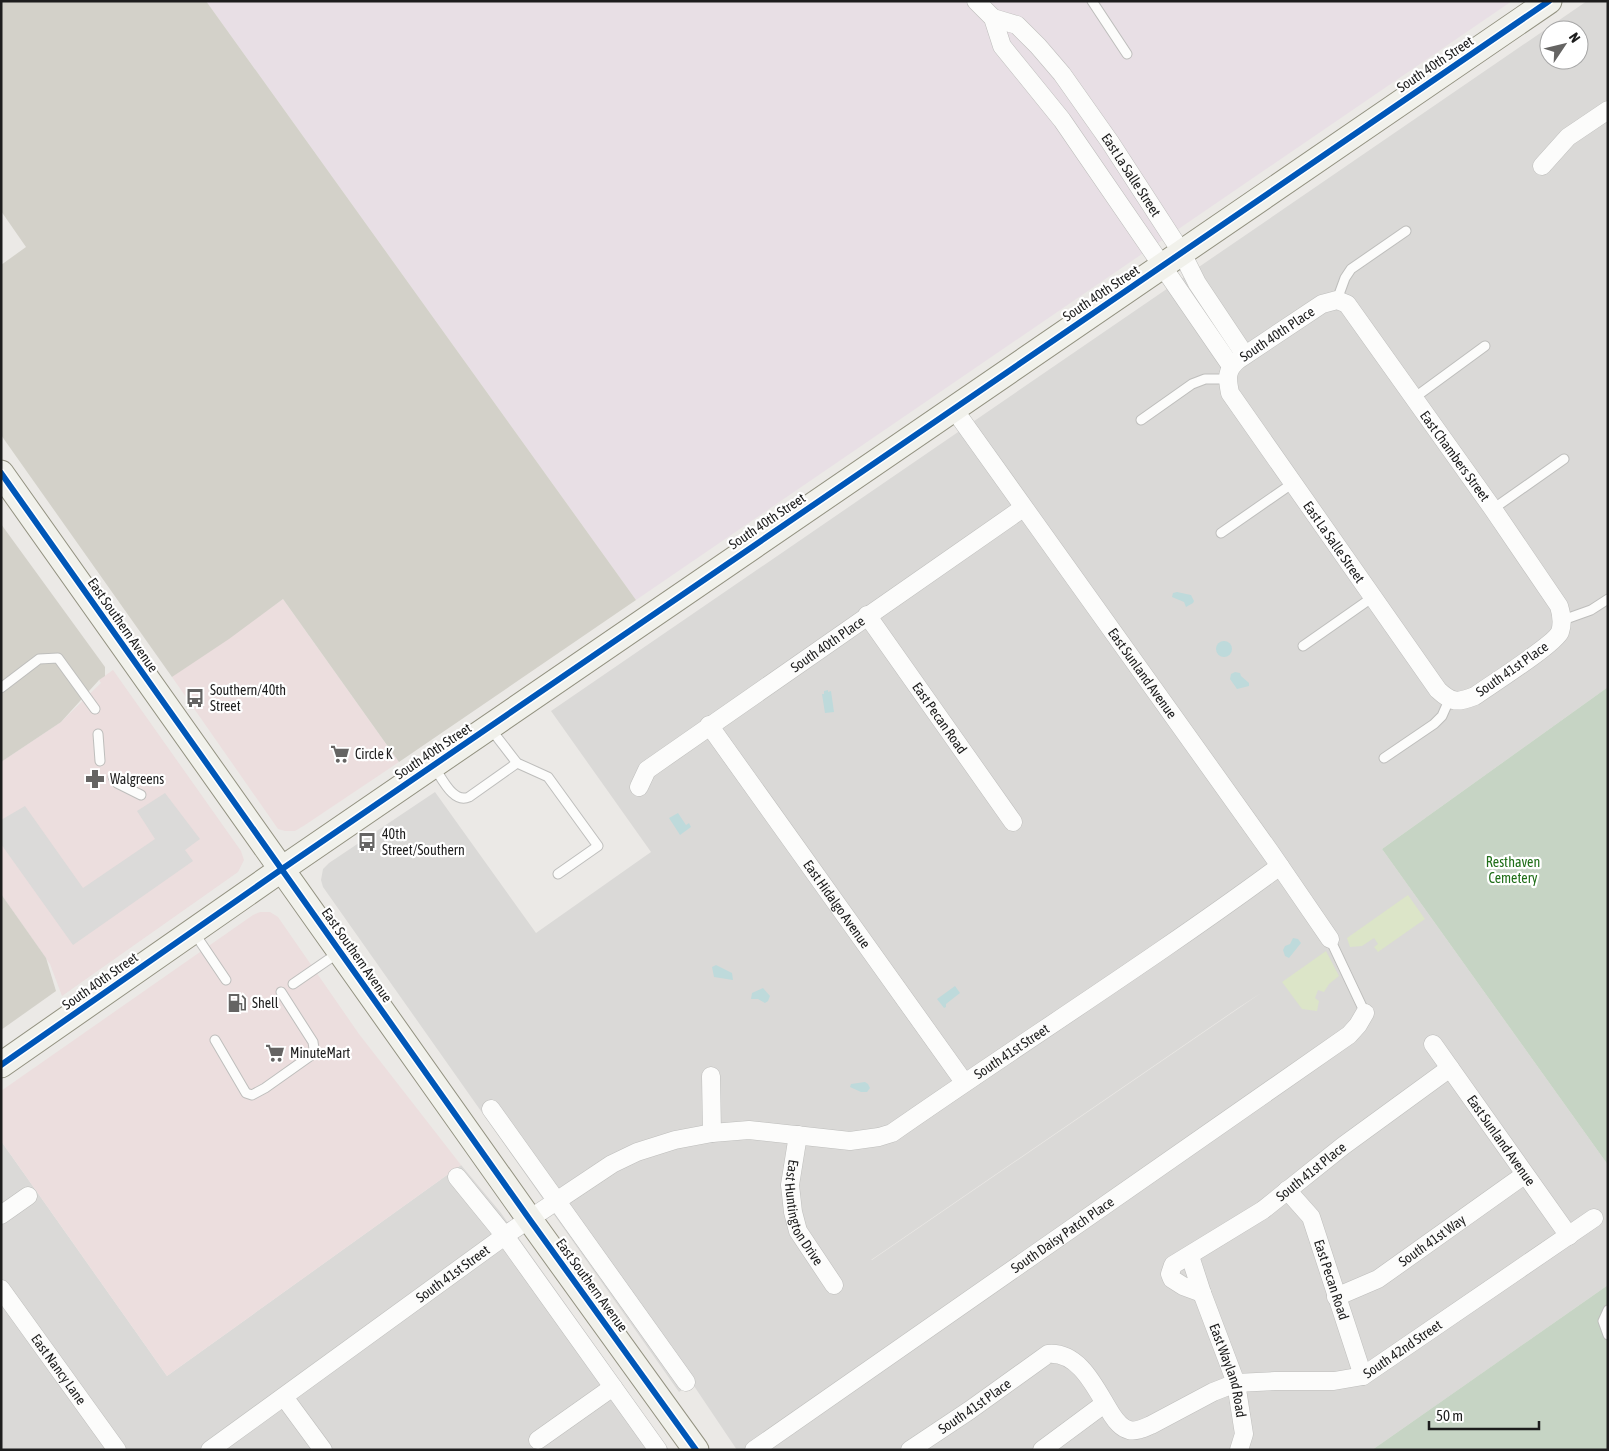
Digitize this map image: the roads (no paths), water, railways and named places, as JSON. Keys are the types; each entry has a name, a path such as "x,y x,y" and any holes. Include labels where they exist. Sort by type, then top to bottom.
{"main road":[{"name":"South 40th Street","path":"1,1065 282,869 1549,1"},
{"name":"East Southern Avenue","path":"6,489 282,869 530,1220 696,1450"}],"street":[{"name":"East La Salle Street","path":"976,1 992,18 1002,46 1172,260 1197,283 1245,355"},
{"name":"East La Salle Street","path":"992,18 1017,25 1038,46 1062,74 1104,135 1172,260 1229,373 1230,393 1438,690 1449,700"},
{"path":"1542,166 1568,137 1608,110"},
{"name":"South 40th Place","path":"1229,373 1245,355 1322,304 1337,300"},
{"name":"East Chambers Street","path":"1337,300 1347,304 1493,509 1559,606 1563,620"},
{"path":"1208,333 1223,322"},
{"name":"East Sunland Avenue","path":"953,408 1330,939"},
{"name":"South 40th Place","path":"639,787 647,770 1023,508"},
{"name":"East Pecan Road","path":"867,615 1013,822"},
{"name":"South 41st Place","path":"1449,700 1462,701 1474,696 1545,647 1559,635 1563,620"},
{"name":"East Hidalgo Avenue","path":"709,725 964,1082"},
{"name":"South 41st Street","path":"210,1450 505,1236 612,1164 637,1152 675,1140 712,1133 749,1130 850,1141 892,1133 964,1082 1231,902 1280,866"},
{"name":"South Daisy Patch Place","path":"754,1450 1349,1035 1358,1025 1364,1013"},
{"name":"East Sunland Avenue","path":"1432,1044 1569,1236"},
{"name":"South 41st Place","path":"1202,1293 1183,1286 1172,1279 1170,1271 1173,1265 1263,1210 1343,1146 1450,1068"},
{"path":"711,1076 712,1133"},
{"name":"East Southern Avenue","path":"491,1109 686,1382"},
{"name":"East Huntington Drive","path":"798,1135 790,1185 793,1212 798,1231 834,1285"},
{"name":"South 41st Way","path":"1336,1297 1378,1279 1524,1175"},
{"path":"457,1176 505,1236 658,1450"},
{"name":"East Pecan Road","path":"1287,1190 1310,1217 1363,1376"},
{"path":"1,1215 28,1196"},
{"name":"South 42nd Street","path":"1104,1404 1118,1423 1129,1430 1141,1429 1213,1392 1236,1383 1334,1381 1363,1376 1594,1218"},
{"name":"East Wayland Road","path":"1190,1256 1236,1383 1244,1434 1239,1450"},
{"name":"East Nancy Lane","path":"1,1289 117,1450"},
{"name":"South 41st Place","path":"910,1450 1048,1354 1065,1356 1073,1360 1087,1376 1104,1404"},
{"path":"538,1440 613,1387"},
{"path":"284,1396 322,1450"},
{"path":"1042,1450 1104,1404"}],"lane":[{"path":"1092,1 1127,54"},
{"path":"1337,300 1345,278 1351,269 1406,231"},
{"path":"1414,398 1485,346"},
{"path":"1141,420 1192,384 1229,373"},
{"path":"1493,509 1564,460"},
{"path":"1221,533 1293,483"},
{"path":"1302,646 1373,597"},
{"path":"1563,620 1591,610 1608,599"},
{"path":"1,688 39,659 58,658 95,709"},
{"path":"1384,758 1434,724 1442,716 1449,700"},
{"path":"490,727 517,763 548,777 598,846 558,874"},
{"path":"98,734 100,761"},
{"path":"433,766 455,796 463,799 469,797 517,763"},
{"path":"113,777 117,783 141,795"},
{"path":"193,931 226,980"},
{"path":"1330,939 1364,1013"},
{"path":"293,984 340,952"},
{"path":"215,1040 238,1082 246,1093 252,1095 313,1054 313,1042 281,992"},
{"path":"1608,1310 1602,1321 1608,1335"}],"water":[{"path":"1173,593 1191,595 1193,603 1186,607 1184,602 1172,597"},
{"path":"1224,641 1230,643 1232,649 1230,655 1224,657 1218,655 1216,649 1218,643"},
{"path":"1235,672 1240,673 1249,683 1249,686 1237,689 1230,679 1231,674"},
{"path":"828,690 828,692 831,691 834,712 825,713 822,694"},
{"path":"678,813 686,825 689,823 691,827 680,835 669,818"},
{"path":"1293,938 1298,939 1301,943 1289,958 1285,956 1283,950 1285,946 1290,944"},
{"path":"716,965 732,973 733,980 714,977 712,967"},
{"path":"955,986 960,993 946,1004 944,1008 937,999"},
{"path":"763,988 770,996 768,1001 765,1003 758,999 751,999 752,993"},
{"path":"865,1082 870,1088 867,1092 861,1092 850,1087 851,1084"}],"place":[{"name":"Southern/40th Street","path":"195,698"},
{"name":"Circle K","path":"340,754"},
{"name":"Walgreens","path":"95,779"},
{"name":"40th Street/Southern","path":"367,842"},
{"name":"Shell","path":"237,1003"},
{"name":"MinuteMart","path":"275,1053"}],"park label":[{"name":"Resthaven Cemetery","path":"1513,870"}]}
